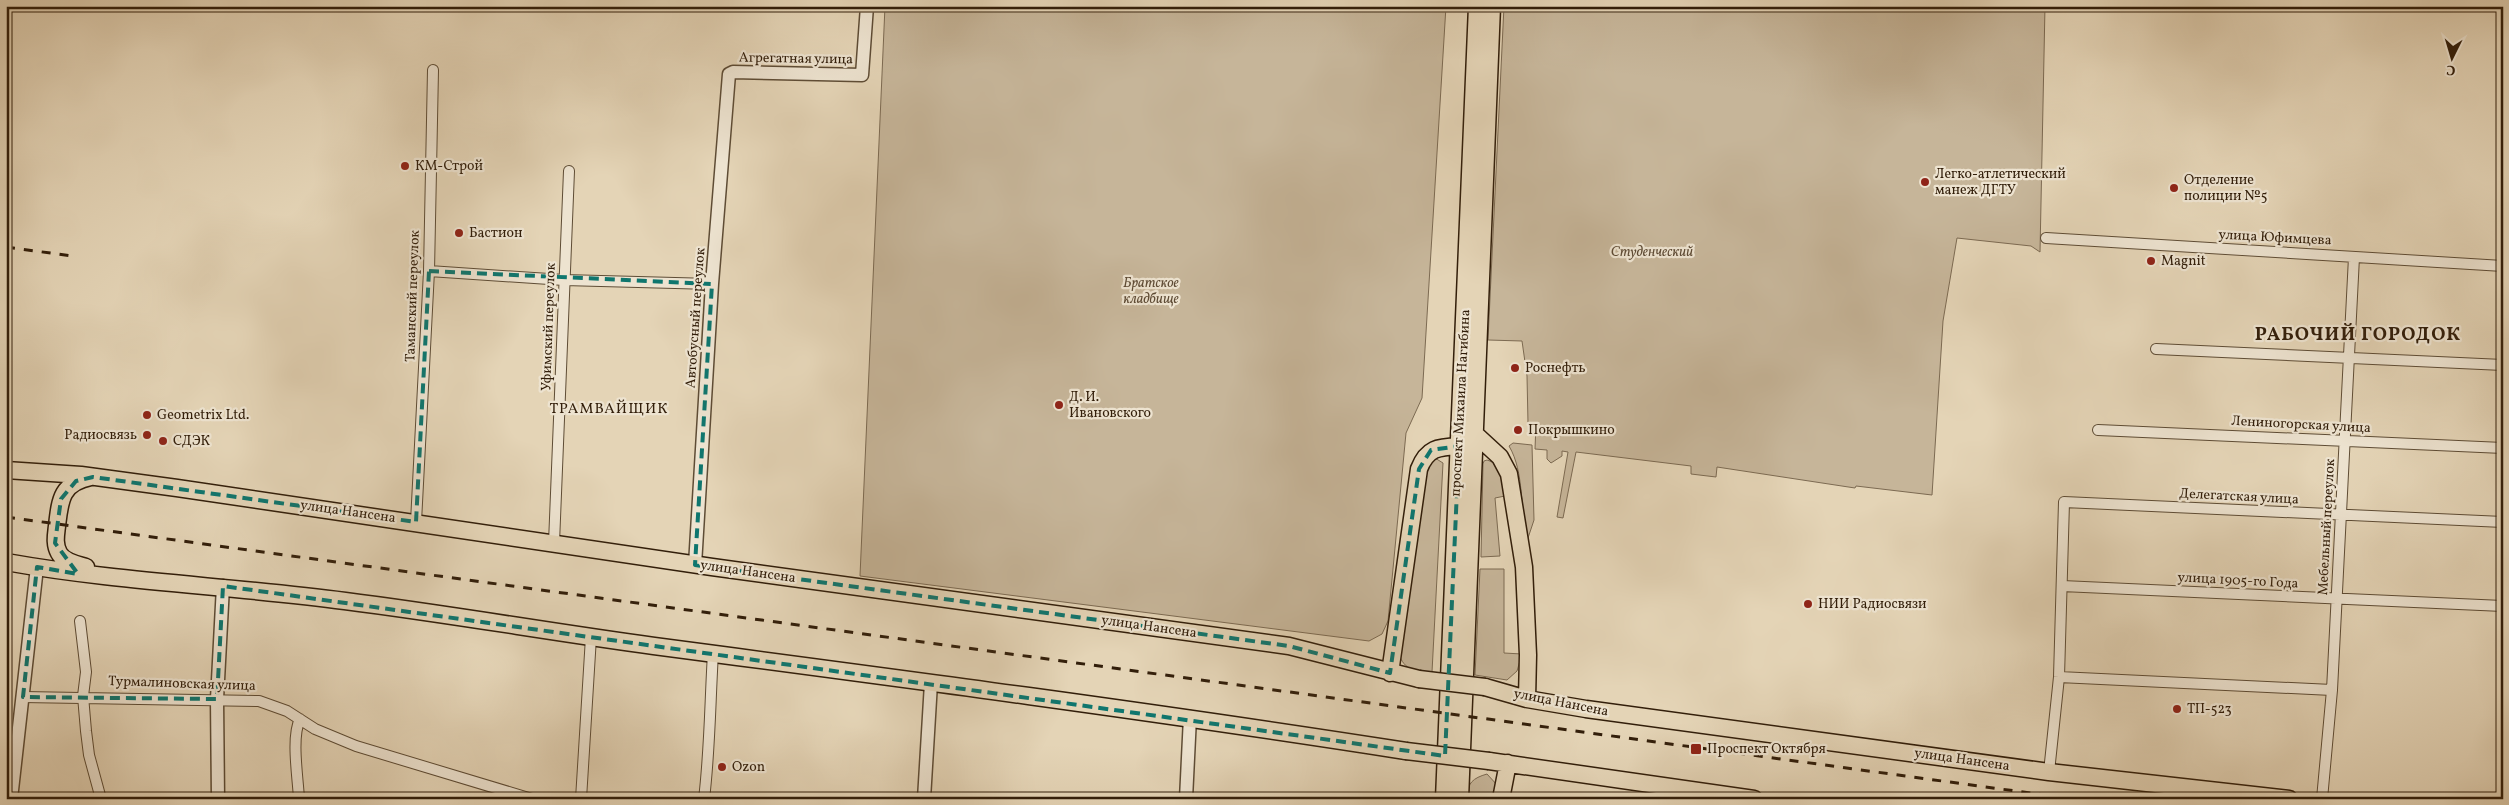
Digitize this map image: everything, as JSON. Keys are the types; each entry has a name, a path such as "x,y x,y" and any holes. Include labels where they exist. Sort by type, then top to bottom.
{"main road":[{"name":"проспект Михаила Нагибина","path":"1444,799 1477,6"},
{"name":"проспект Михаила Нагибина","path":"1460,799 1492,6"},
{"path":"1475,434 1503,460 1510,479 1524,567 1528,667 1527,699"},
{"path":"1390,673 1419,469 1423,459 1431,450 1459,446"},
{"path":"1474,458 1482,452 1492,451"},
{"name":"улица Нансена","path":"6,470 93,476 416,522 695,565 1289,646 1390,673 1492,689 1562,706 2049,772 2289,799"},
{"path":"25,472 47,480 60,498"},
{"path":"93,476 76,481 60,498 56,544 59,553 66,560 106,575"},
{"path":"6,562 37,561 46,557 56,544"},
{"path":"6,562 106,575 224,586 346,601 592,637 1190,718 1406,751 1508,763 1754,799"},
{"path":"1492,689 1518,681 1528,667"},
{"path":"1528,667 1538,687 1562,706"},
{"path":"1501,799 1508,763"}],"street":[{"name":"Агрегатная улица","path":"729,74 733,72 862,75 867,6"},
{"name":"Таманский переулок","path":"416,522 428,271 434,70"},
{"name":"Автобусный переулок","path":"695,565 712,284 729,74"},
{"name":"Уфимский переулок","path":"554,544 569,171"},
{"name":"улица Юфимцева","path":"2046,238 2503,266"},
{"name":"Мебельный переулок","path":"2322,799 2332,690 2354,257"},
{"path":"428,271 564,280 712,284"},
{"path":"2156,349 2503,365"},
{"name":"Лениногорская улица","path":"2098,430 2503,448"},
{"name":"Делегатская улица","path":"2062,586 2064,502 2503,522"},
{"path":"10,791 23,697 37,567"},
{"path":"218,799 217,699 224,586"},
{"path":"2049,772 2059,678 2062,586"},
{"name":"улица 1905-го Года","path":"2062,586 2503,606"},
{"path":"80,621 86,672 83,696 89,755 101,799"},
{"path":"580,799 592,637"},
{"path":"704,799 710,749 708,723 712,653"},
{"path":"2059,678 2332,690"},
{"path":"924,799 932,683"},
{"name":"Турмалиновская улица","path":"23,697 83,696 258,701 287,710 315,729 356,746 532,799"},
{"path":"1186,799 1190,718"},
{"path":"299,799 296,741 297,726 300,719"}],"highlighted area":[{"path":"429,271 712,284 695,565 1289,646 1390,673 1419,469 1431,450 1459,446 1445,756 223,586 217,699 23,697 37,567 78,574 55,543 61,499 76,481 93,477 416,522"}],"green space":[{"name":"Братское кладбище","path":"885,6 1446,6 1422,398 1406,433 1388,621 1382,634 1369,641 860,576"},
{"name":"Студенческий","path":"1504,6 2045,6 2040,252 2031,246 1957,238 1943,321 1932,495 1856,486 1855,488 1717,467 1716,477 1691,474 1691,466 1576,452 1563,518 1557,517 1568,452 1562,451 1562,456 1551,463 1547,459 1547,450 1535,449 1536,424 1528,423 1527,376 1522,341 1488,340"},
{"path":"1513,443 1532,445 1534,520 1528,538 1523,515 1520,479 1509,446"},
{"path":"1435,458 1443,463 1432,672 1427,672 1409,668 1400,657 1424,466"},
{"path":"1487,460 1497,466 1501,474 1505,496 1495,498 1500,556 1481,557 1483,464"},
{"path":"1480,569 1504,569 1504,653 1522,654 1517,671 1507,680 1475,675"},
{"path":"1487,774 1498,786 1496,799 1466,799 1469,785 1478,777"}],"railway":[{"path":"6,247 72,256"},
{"path":"6,517 2074,799"}],"place":[{"name":"КМ-Строй","path":"405,166"},
{"name":"Легко-атлетический манеж ДГТУ","path":"1925,182"},
{"name":"Отделение полиции №5","path":"2174,188"},
{"name":"Бастион","path":"459,233"},
{"name":"Magnit","path":"2151,261"},
{"name":"Роснефть","path":"1515,368"},
{"name":"Д. И. Ивановского","path":"1059,405"},
{"name":"Geometrix Ltd.","path":"147,415"},
{"name":"Покрышкино","path":"1518,430"},
{"name":"Радиосвязь","path":"147,435"},
{"name":"СДЭК","path":"163,441"},
{"name":"НИИ Радиосвязи","path":"1808,604"},
{"name":"ТП-523","path":"2177,709"},
{"name":"Проспект Октября","path":"1696,749"},
{"name":"Ozon","path":"722,767"}],"district":[{"name":"РАБОЧИЙ ГОРОДОК","path":"2358,335"},
{"name":"ТРАМВАЙЩИК","path":"609,409"}]}
